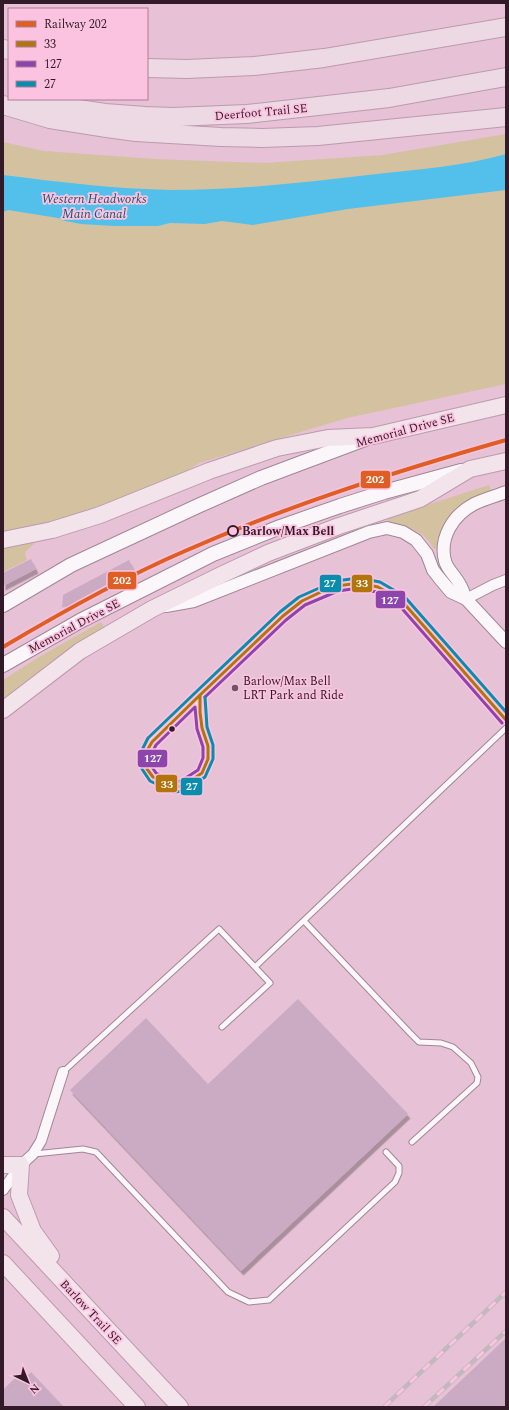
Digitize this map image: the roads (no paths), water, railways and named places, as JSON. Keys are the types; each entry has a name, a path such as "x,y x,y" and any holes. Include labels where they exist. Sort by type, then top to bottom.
{"highway":[{"path":"426,40 506,17"},
{"path":"148,68 187,69 254,66 324,58 506,26"},
{"name":"Deerfoot Trail SE","path":"20,100 51,106 145,116 214,116 283,111 376,100 506,77"},
{"path":"3,105 50,119 136,132 262,138 328,135 506,117"},
{"path":"328,135 506,105"}],"main road":[{"name":"Memorial Drive SE","path":"3,605 71,565 261,478 373,436 506,405"},
{"path":"3,540 52,530 100,515 209,471 277,448 328,438 373,436"},
{"name":"Memorial Drive SE","path":"3,665 80,621 213,554 280,527 340,506 391,490 506,461"},
{"path":"3,710 80,651 152,609 268,553 339,526 420,499 470,469"},
{"path":"3,1166 27,1159 19,1195 27,1216 38,1237 73,1284 85,1304"},
{"name":"Barlow Trail SE","path":"3,1217 180,1407"},
{"path":"3,1263 138,1407"}],"street":[{"path":"506,492 474,504 458,515 448,530 444,545 445,561 449,571 460,584 466,599 506,642"},
{"path":"152,609 194,601 369,532 387,528 402,532 416,540 427,554 433,570 440,580 451,592 466,599"},
{"path":"466,599 506,580"},
{"path":"200,695 200,712 202,728 208,746 208,759 202,773 183,786 173,787 153,777 147,769 146,760 148,749 152,742 200,695 283,616 302,601 322,591 337,586 359,583 378,587 401,600 506,720"},
{"path":"3,1190 41,1141 63,1072"},
{"path":"3,1176 27,1159"}],"lane":[{"path":"255,967 506,728"},
{"path":"304,921 410,1034 419,1042 440,1043 453,1047 471,1063 478,1077 477,1083 412,1142"},
{"path":"63,1072 219,929 270,983 222,1028"},
{"path":"27,1159 83,1149 96,1152 228,1292 249,1302 268,1300 395,1182 399,1173 399,1166 386,1152"}],"water":[{"name":"Western Headworks Main Canal","path":"506,154 506,190 348,209 253,225 222,221 205,224 170,223 158,226 114,226 81,224 58,218 8,210 3,212 3,175 108,187 172,190 224,189 300,183 426,169"}],"railway":[{"path":"384,1407 506,1292"},
{"path":"424,1407 506,1331"}],"rail line":[{"name":"202","path":"3,647 115,584 162,561 224,534 344,490 424,464 506,440"}],"place":[{"name":"Barlow/Max Bell","path":"233,531"},
{"name":"Barlow/Max Bell LRT Park and Ride","path":"235,688"}]}
